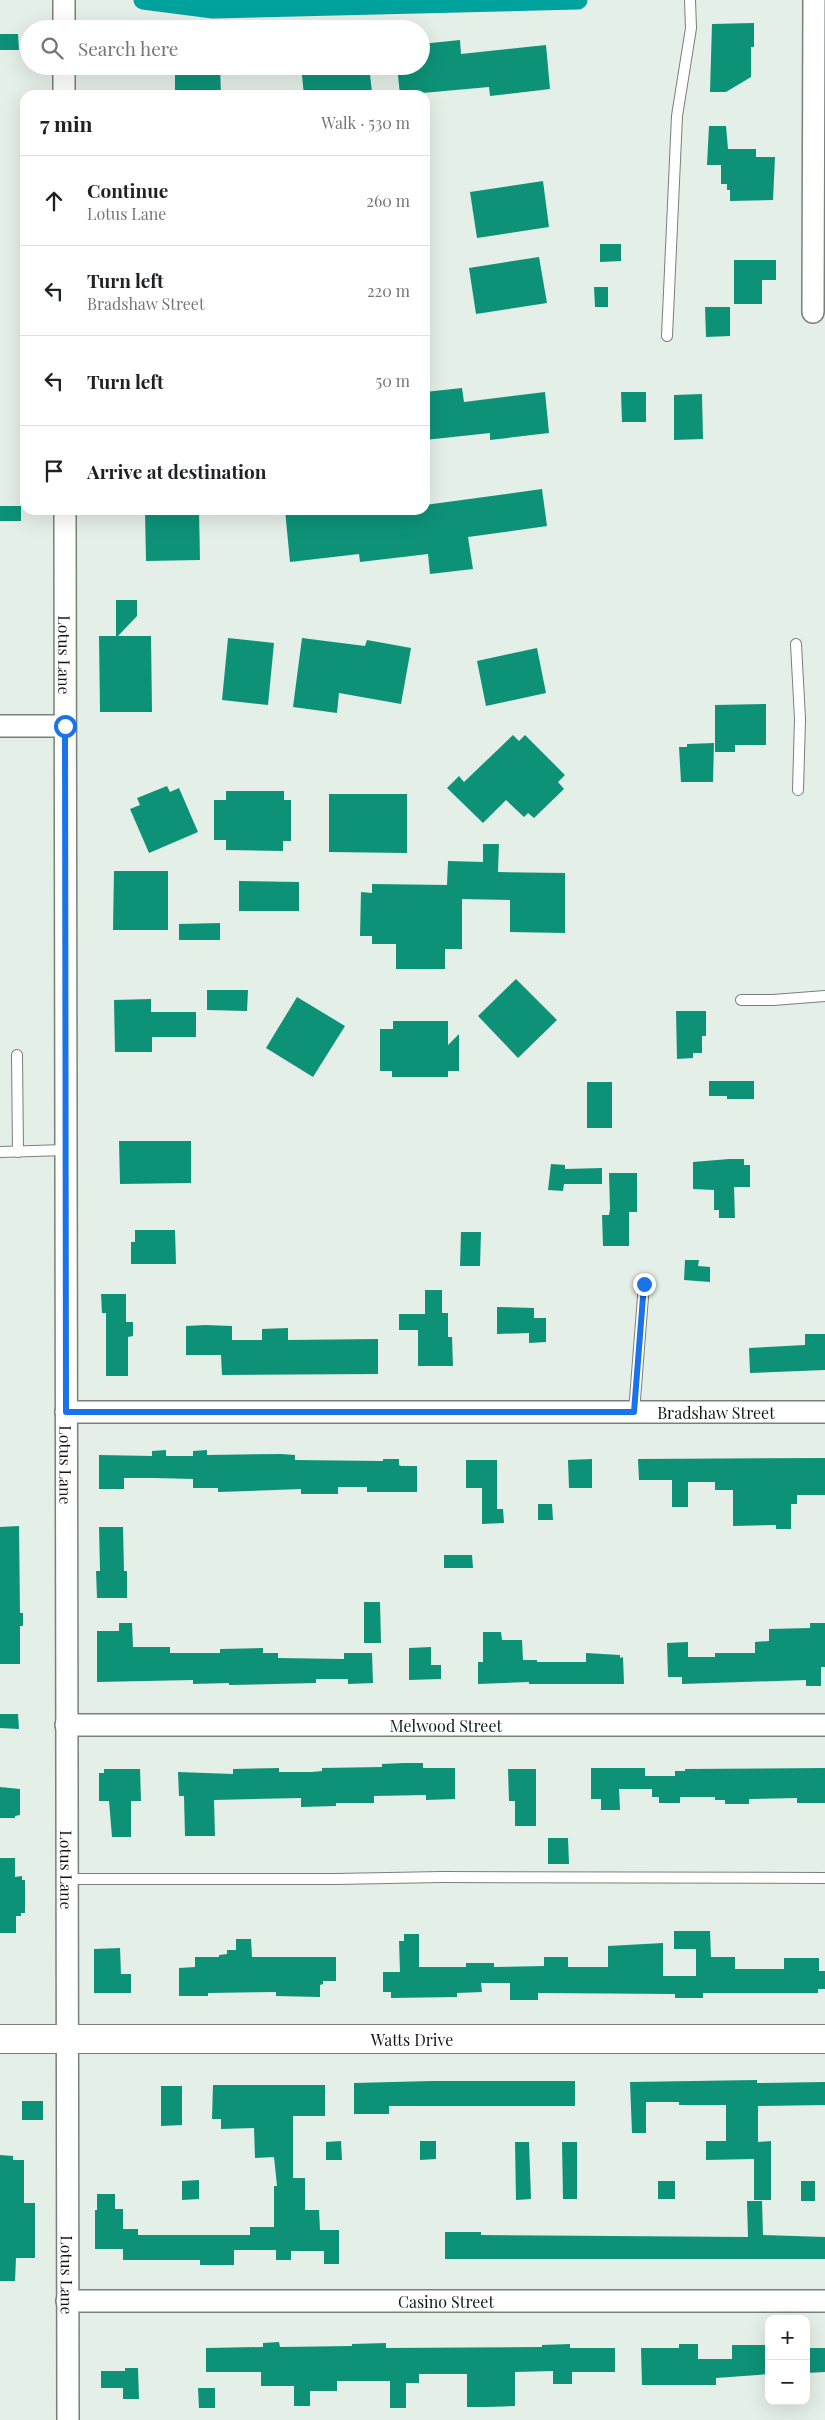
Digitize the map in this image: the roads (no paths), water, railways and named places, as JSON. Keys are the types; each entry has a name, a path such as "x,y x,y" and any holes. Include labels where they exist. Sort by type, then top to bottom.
{"street":[{"path":"64,0 64,20"},
{"path":"813,312 814,0"},
{"path":"64,75 64,90"},
{"name":"Lotus Lane","path":"64,515 68,2420"},
{"path":"0,726 65,726"},
{"name":"Bradshaw Street","path":"66,1412 825,1412"},
{"name":"Melwood Street","path":"66,1725 825,1725"},
{"name":"Watts Drive","path":"0,2039 825,2038"},
{"name":"Casino Street","path":"67,2301 825,2301"}],"lane":[{"path":"667,336 677,116 691,28 690,0"},
{"path":"796,644 800,719 798,790"},
{"path":"741,1000 773,1000 825,996"},
{"path":"17,1056 18,1152"},
{"path":"0,1152 66,1150"},
{"path":"634,1412 644,1284"},
{"path":"67,1879 442,1877 825,1878"}],"waterway":[{"path":"143,0 213,9 578,0"}]}
